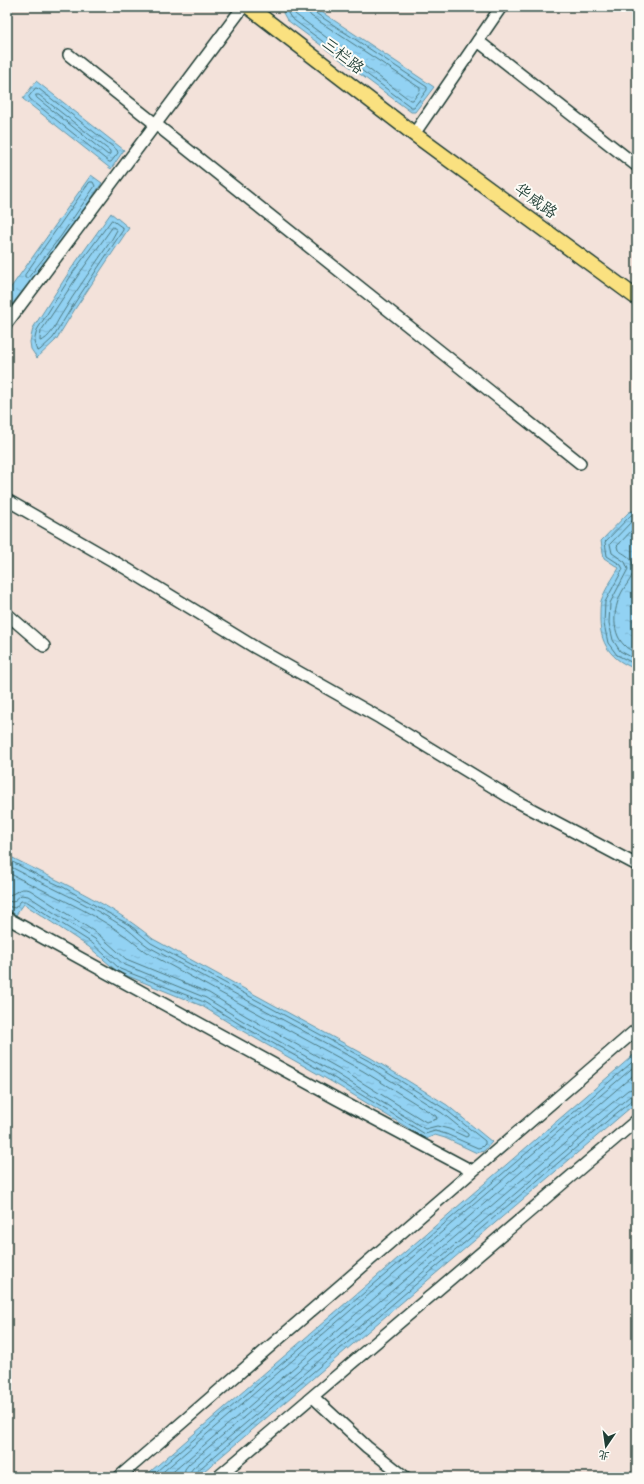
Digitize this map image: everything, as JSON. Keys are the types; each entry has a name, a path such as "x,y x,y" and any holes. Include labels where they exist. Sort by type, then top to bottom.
{"main road":[{"name":"三栏路","path":"249,7 414,134"},
{"name":"华威路","path":"414,134 637,298"}],"street":[{"path":"7,323 243,7"},
{"path":"414,134 501,7"},
{"path":"478,41 637,166"},
{"path":"69,55 580,463"},
{"path":"7,500 127,569 256,648 380,718 516,801 637,865"},
{"path":"7,614 44,646"},
{"path":"7,918 323,1092 472,1171"},
{"path":"118,1477 637,1029"},
{"path":"218,1477 637,1120"},
{"path":"313,1397 367,1447 405,1477"}],"water":[{"path":"285,7 314,7 434,87 415,112 411,112 287,20 283,13"},
{"path":"36,81 124,150 111,169 23,99"},
{"path":"91,175 102,183 64,238 7,311 7,293"},
{"path":"111,213 129,228 56,340 37,358 31,349 30,342 33,328 71,269"},
{"path":"637,510 637,669 620,661 608,650 604,643 600,626 600,604 609,584 619,568 604,558 601,541 629,512"},
{"path":"7,855 101,903 119,914 153,939 371,1058 447,1105 492,1142 484,1151 477,1153 435,1135 426,1139 202,1006 118,972 89,947 24,904 16,915 7,909"},
{"path":"637,1052 637,1102 197,1477 144,1477"}]}
